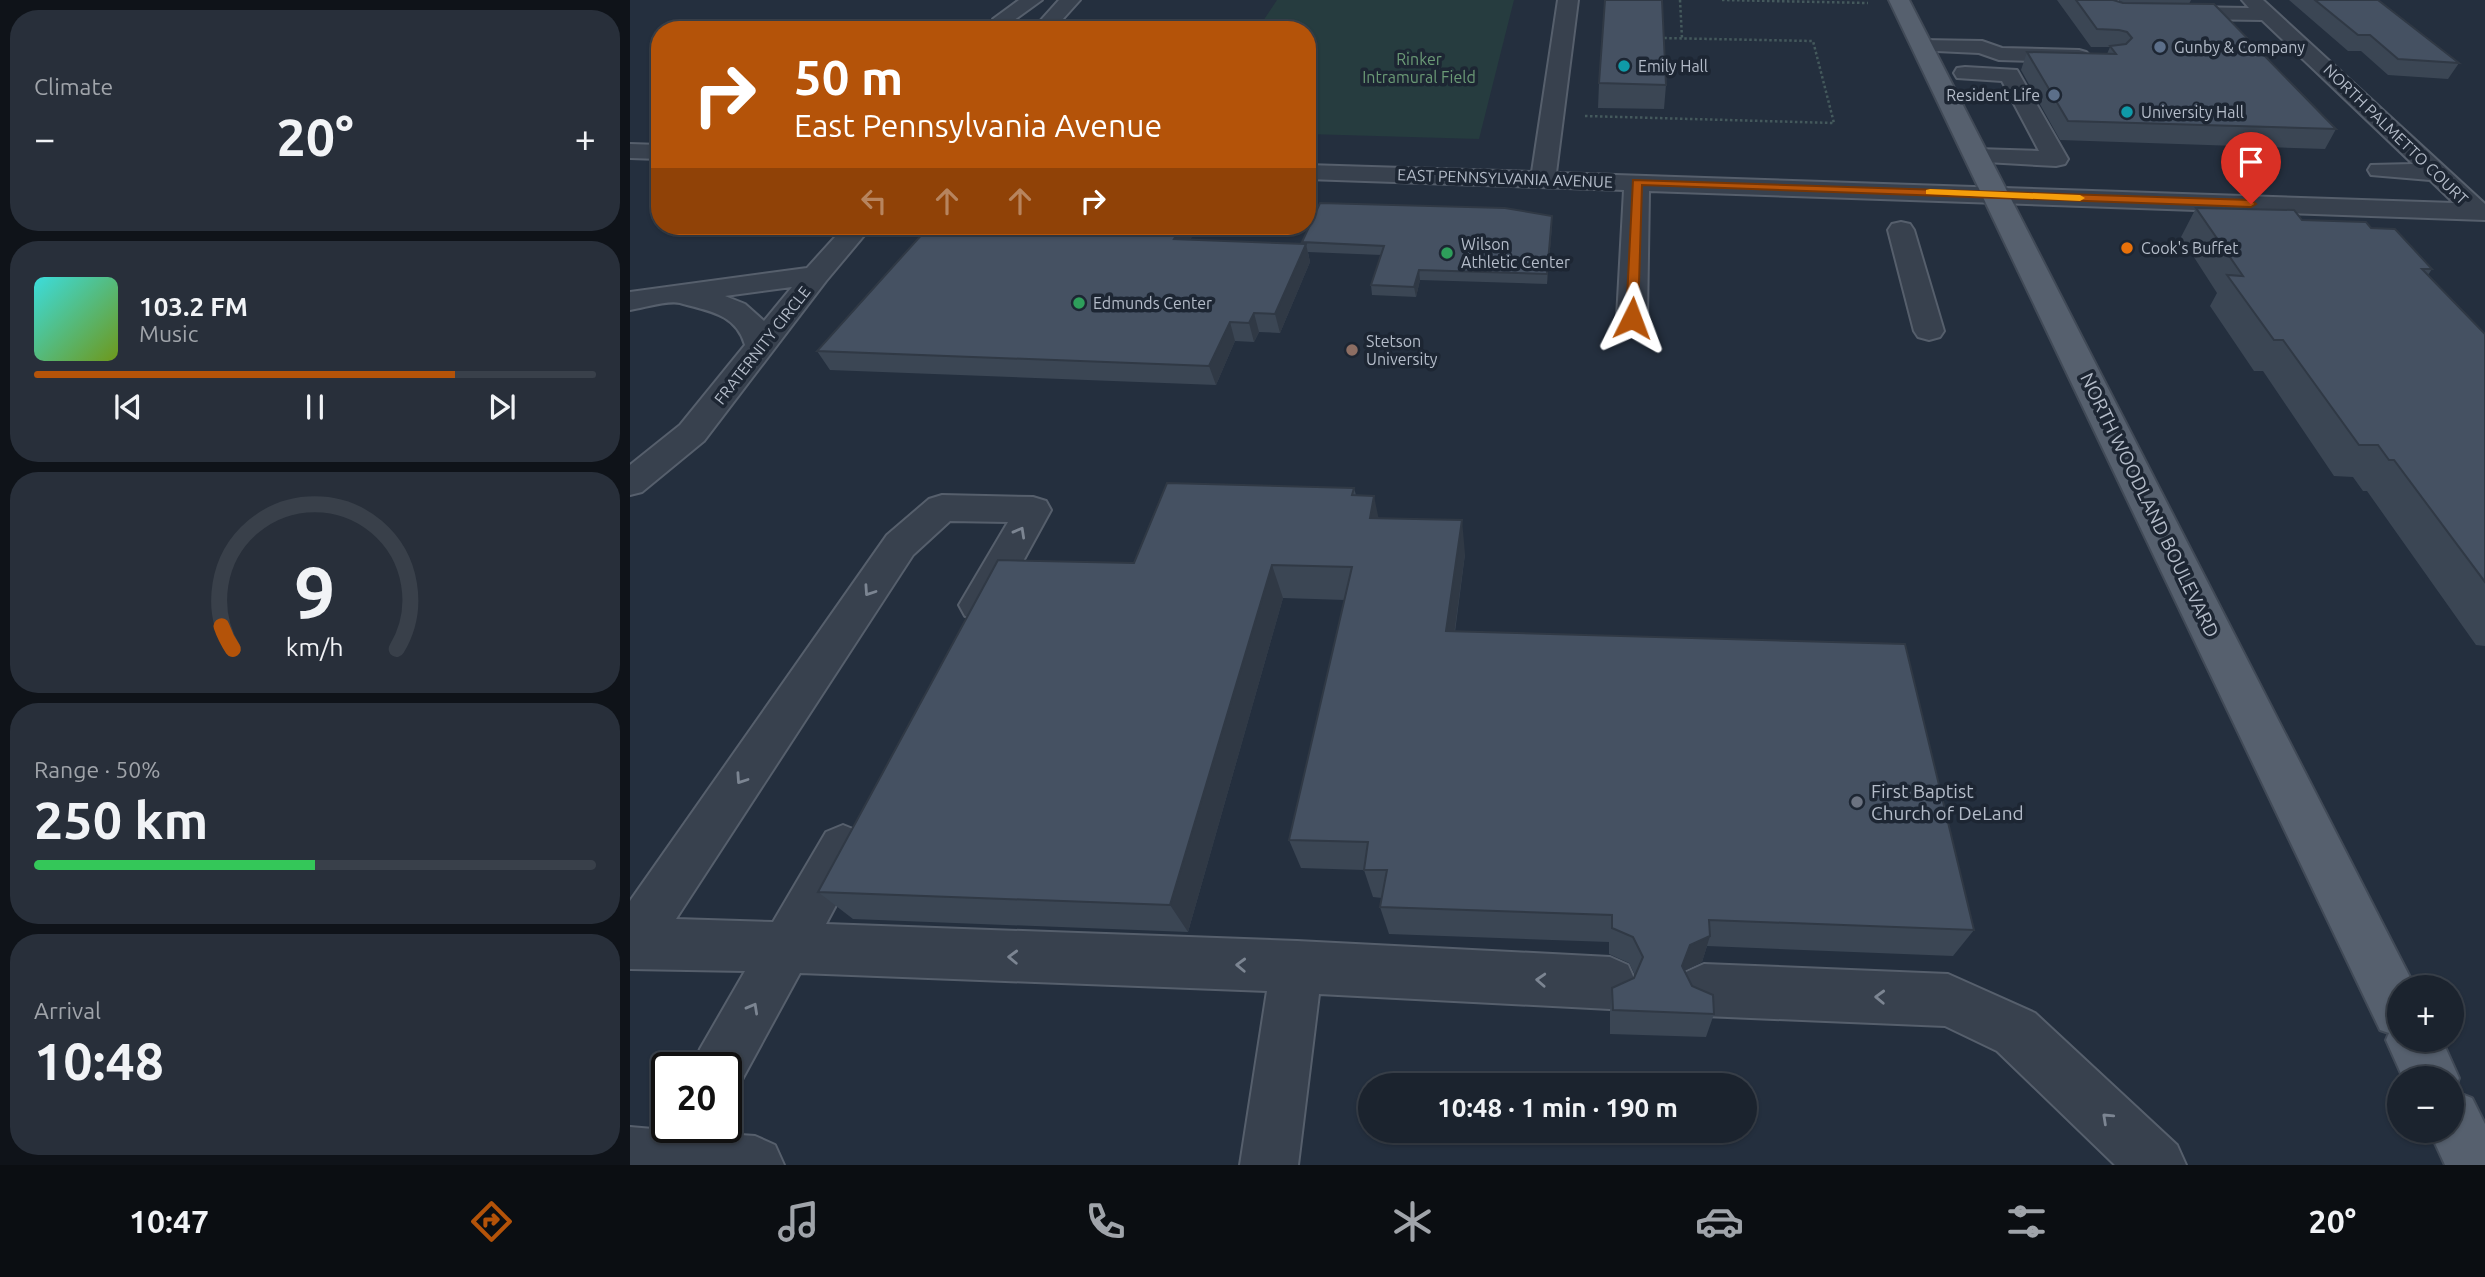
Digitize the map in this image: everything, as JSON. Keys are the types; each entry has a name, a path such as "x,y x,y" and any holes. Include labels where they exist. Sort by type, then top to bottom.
{"main road":[{"name":"NORTH WOODLAND BOULEVARD","path":"1899,0 2387,988"},
{"path":"2464,1143 2475,1165"}],"street":[{"path":"1003,19 1032,0"},
{"path":"1050,21 1070,0"},
{"path":"1544,179 1568,0"},
{"path":"2106,0 2116,12 2260,7"},
{"name":"NORTH PALMETTO COURT","path":"2260,7 2481,211"},
{"path":"1922,46 1982,47 1999,54 2097,49"},
{"path":"1935,73 2009,75 2056,159 1977,156"},
{"path":"630,151 651,152"},
{"path":"2380,170 2437,173"},
{"name":"EAST PENNSYLVANIA AVENUE","path":"1316,172 2481,211"},
{"path":"1632,318 1637,182"},
{"path":"1901,230 1929,331"},
{"path":"816,275 851,235"},
{"name":"FRATERNITY CIRCLE","path":"630,301 816,275"},
{"name":"FRATERNITY CIRCLE","path":"630,483 692,433 816,275"},
{"path":"664,296 723,304 750,322 758,331 760,346"},
{"path":"631,943 900,545 942,508 1032,510 957,644"},
{"path":"728,1052 861,815"},
{"path":"631,943 1297,967 1610,983"},
{"path":"1269,1165 1297,967"},
{"path":"1704,990 1948,1000 2015,1032 2157,1165"},
{"path":"661,1148 755,1165"}],"path":[{"path":"1680,0 1682,38"},
{"path":"1722,0 1868,3"},
{"path":"1580,116 1834,123 1813,41 1661,38"}],"green space":[{"name":"Rinker Intramural Field","path":"1277,0 1514,0 1479,139 1316,134 1316,21 1263,21"}],"building":[{"path":"1605,0 1662,0 1666,85 1599,83"},
{"path":"2076,0 2214,4 2336,129 2068,121 2027,52 2116,54 2110,46 2126,44 2132,38 2127,32 2097,29"},
{"path":"2315,0 2378,0 2459,63 2398,59 2370,35 2358,35"},
{"name":"Wilson Athletic Center","path":"1320,203 1505,208 1552,216 1547,274 1419,270 1414,287 1371,285 1384,246 1302,242 1305,235 1316,235 1316,212"},
{"path":"2196,208 2294,210 2302,220 2366,222 2371,228 2395,229 2432,269 2422,269 2485,334 2485,582 2394,460 2389,460 2378,445 2359,445 2283,340 2274,340 2227,275 2243,276"},
{"name":"Edmunds Center","path":"921,235 1176,235 1174,239 1306,244 1275,314 1254,313 1249,323 1230,322 1209,366 817,351"},
{"path":"1167,483 1354,488 1352,495 1374,496 1370,518 1462,520 1446,631 1905,644 1974,930 1709,920 1710,936 1690,945 1682,966 1692,986 1713,995 1714,1014 1613,1010 1612,988 1634,978 1643,957 1633,937 1612,928 1612,915 1380,907 1387,870 1364,870 1368,842 1289,840 1352,567 1272,565 1170,905 818,892 998,560 1134,563"}],"slow traffic":[{"path":"1930,192 2080,198"}],"place":[{"name":"Gunby & Company","path":"2160,47"},
{"name":"Emily Hall","path":"1624,66"},
{"name":"Resident Life","path":"2054,95"},
{"name":"University Hall","path":"2127,112"},
{"name":"Cook's Buffet","path":"2127,248"},
{"name":"Wilson Athletic Center","path":"1447,253"},
{"name":"Edmunds Center","path":"1079,303"},
{"name":"Stetson University","path":"1352,350"},
{"name":"First Baptist Church of DeLand","path":"1857,802"}],"route":[{"path":"1632,318 1637,182 2251,204"}]}
